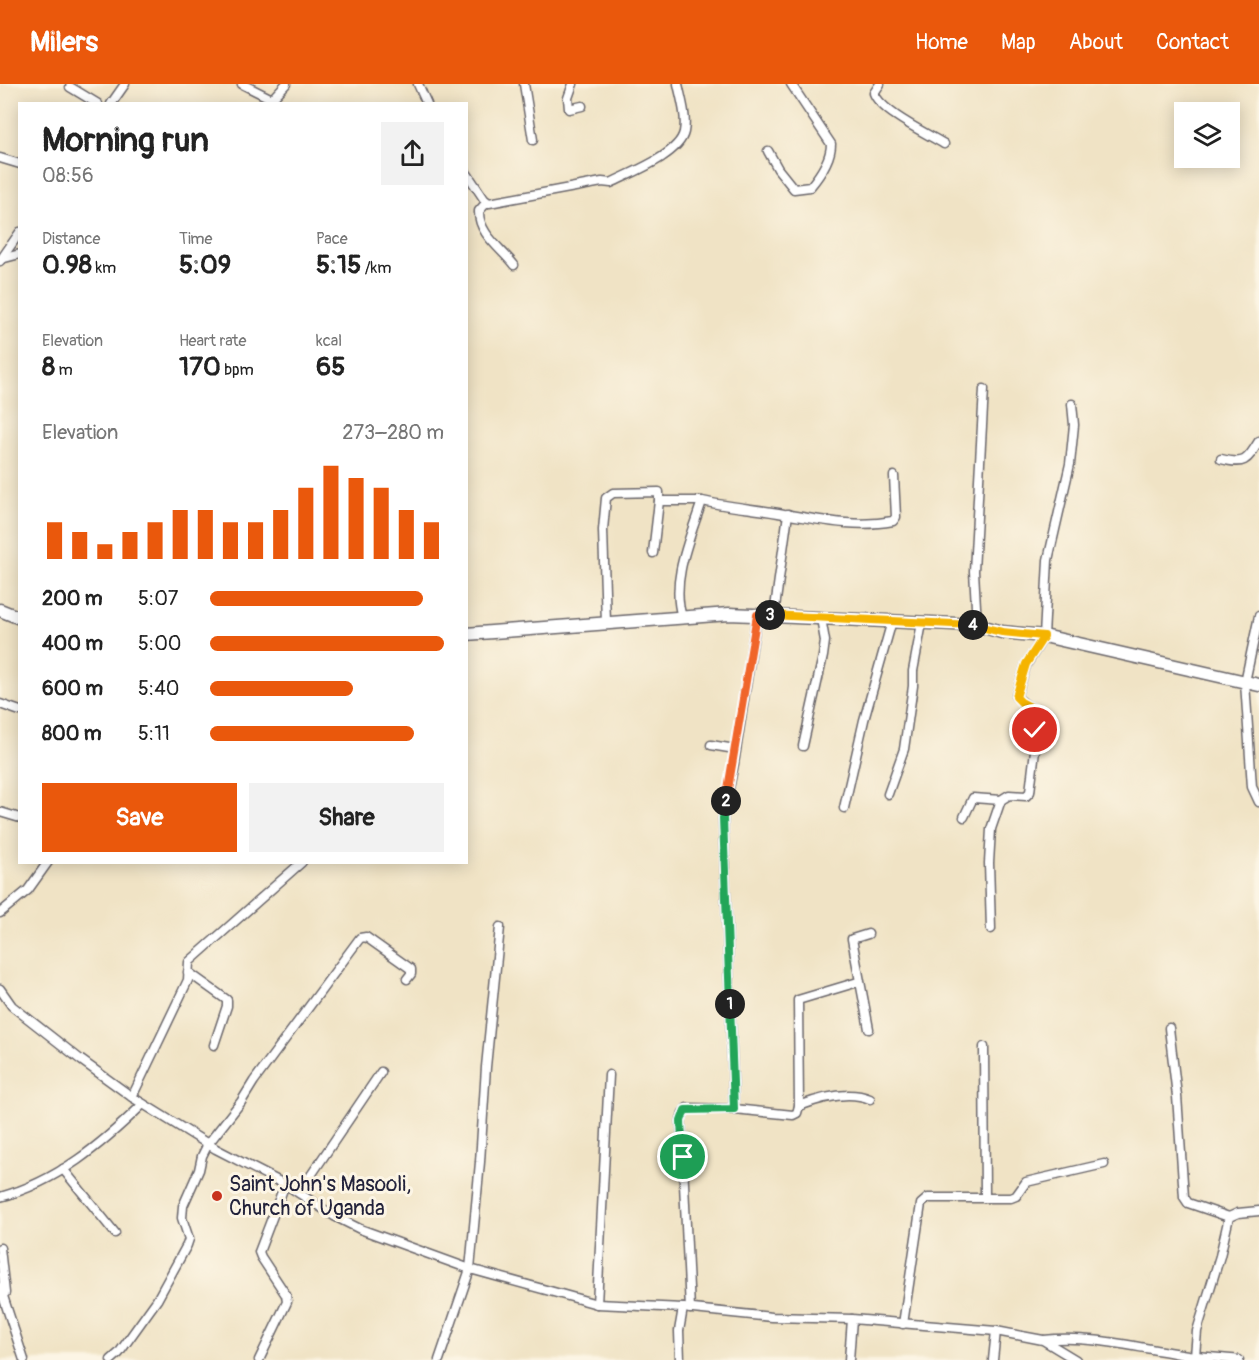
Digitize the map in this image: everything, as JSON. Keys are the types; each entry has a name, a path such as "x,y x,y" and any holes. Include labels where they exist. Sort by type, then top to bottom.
{"street":[{"path":"112,102 125,84"},
{"path":"242,84 271,101 286,84"},
{"path":"418,84 427,102"},
{"path":"524,84 533,140"},
{"path":"573,84 568,98 570,109 582,106"},
{"path":"514,265 492,242 479,218 478,210 487,202 602,182 611,183 663,156 679,140 684,131 678,84"},
{"path":"768,151 794,189 810,187 819,176 831,151 831,144 791,84"},
{"path":"880,84 874,94 888,110 944,144"},
{"path":"70,87 95,102"},
{"path":"0,158 18,163"},
{"path":"468,175 487,202"},
{"path":"0,260 18,235"},
{"path":"0,260 18,255"},
{"path":"977,625 974,571 984,389"},
{"path":"964,817 973,798 1001,800 1009,795 1026,796 1030,792 1037,713 1016,697 1026,664 1044,636 1048,560 1070,464 1074,425 1072,404"},
{"path":"1221,459 1236,463 1242,462 1248,458 1259,441"},
{"path":"659,501 702,501 824,522 880,524 893,521 896,517 894,476"},
{"path":"606,623 603,530 606,498 613,493 659,492 653,553"},
{"path":"682,617 678,604 681,574 702,501"},
{"path":"774,615 788,514"},
{"path":"2,615 18,618"},
{"path":"734,1109 723,818 734,764 757,615"},
{"path":"468,634 682,617 757,615 977,625 1002,632 1044,636 1259,685"},
{"path":"1259,616 1245,682 1252,787 1259,802"},
{"path":"802,746 823,656 825,641 821,618"},
{"path":"844,808 864,720 892,621"},
{"path":"888,794 904,749 913,671 922,623"},
{"path":"0,704 18,710"},
{"path":"711,745 735,749"},
{"path":"991,929 989,863 991,829 1001,800"},
{"path":"0,812 18,817"},
{"path":"0,913 28,890 47,864"},
{"path":"132,1097 188,980 189,962 300,864"},
{"path":"439,1360 470,1269 486,1066 500,927"},
{"path":"868,934 852,939 858,982 869,1029"},
{"path":"111,1360 119,1353 157,1300 187,1245 189,1239 182,1218 183,1206 208,1144 360,938 366,937 411,969 411,974 407,979"},
{"path":"188,972 227,1000 214,1045"},
{"path":"680,1360 679,1331 686,1309 681,1116 687,1108 734,1109 794,1115 799,1111 798,1000 858,982"},
{"path":"0,989 12,1006 132,1097 208,1144 285,1184 334,1216 360,1229 470,1269 597,1304 996,1330 1043,1340 1059,1338 1110,1342 1195,1356 1239,1360"},
{"path":"1168,1028 1177,1096 1184,1197 1188,1203 1229,1217 1238,1213 1259,1211"},
{"path":"984,1047 985,1198"},
{"path":"299,1193 381,1072"},
{"path":"597,1304 609,1075"},
{"path":"799,1106 813,1101 850,1095 860,1095 870,1100"},
{"path":"0,1197 43,1181 96,1148 143,1104"},
{"path":"903,1324 921,1204 928,1198 1011,1198 1016,1196 1026,1182 1104,1164"},
{"path":"63,1169 115,1233"},
{"path":"259,1360 287,1302 286,1295 260,1252 285,1184"},
{"path":"1195,1356 1197,1331 1220,1256 1229,1217"},
{"path":"0,1248 6,1302"},
{"path":"0,1287 24,1360"},
{"path":"849,1360 852,1319"},
{"path":"993,1360 996,1330"},
{"path":"1043,1340 1076,1360"}],"place":[{"name":"Saint John's Masooli, Church of Uganda","path":"217,1196"}],"route":[{"path":"683,1157 681,1116 687,1108 734,1109 723,818 734,764 757,615 977,625 1002,632 1044,636 1026,664 1016,697 1036,710 1038,716 1035,730"}]}
